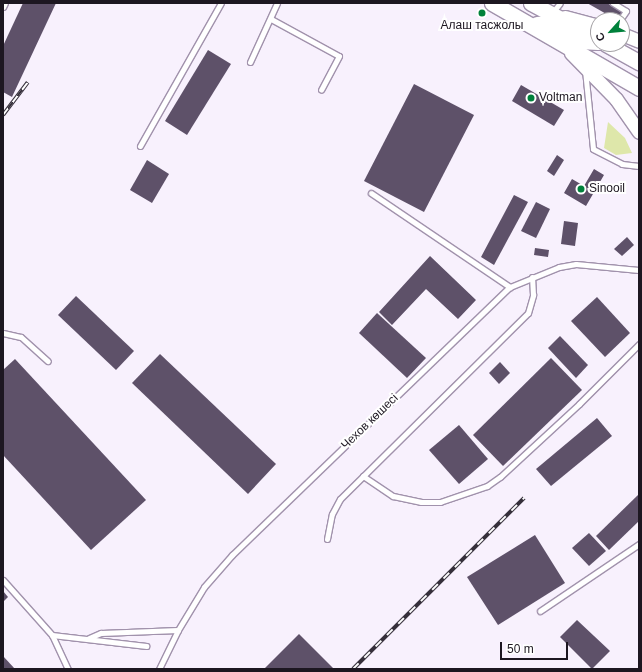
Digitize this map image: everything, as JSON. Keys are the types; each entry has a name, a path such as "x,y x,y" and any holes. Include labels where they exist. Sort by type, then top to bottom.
{"main road":[{"path":"492,3 535,26 563,45 639,88"},
{"path":"508,3 526,12 533,4 556,10 590,23"},
{"path":"556,10 590,34"},
{"path":"535,26 537,24 548,23 579,41 590,40"},
{"path":"563,45 616,99 639,132"},
{"path":"621,52 639,62"}],"lane":[{"path":"3,7 5,3"},
{"path":"140,146 221,3"},
{"path":"250,62 271,19 277,3"},
{"path":"613,3 626,11 625,12"},
{"path":"271,19 339,56 321,90"},
{"path":"584,65 593,149 622,164 639,166"},
{"path":"371,193 510,287"},
{"name":"Чехов көшесі","path":"159,669 178,630 204,587 232,555 510,287 559,267 576,264 639,270"},
{"path":"327,539 332,514 340,499 528,313 533,295 532,277"},
{"path":"3,333 21,337 48,361"},
{"path":"363,476 393,496 421,502 440,502 487,486 500,477 579,404 639,344"},
{"path":"540,611 639,544"},
{"path":"3,580 52,636 68,669"},
{"path":"89,638 101,633 178,630"},
{"path":"52,636 89,638 146,646"}],"green space":[{"path":"608,122 625,138 632,153 616,155 604,148"}],"building":[{"path":"23,3 56,3 12,97 3,92 3,46"},
{"path":"587,3 607,3 622,12 603,12"},
{"path":"208,50 231,64 187,135 165,121"},
{"path":"414,84 474,115 424,212 364,181"},
{"path":"521,85 564,110 554,126 512,101"},
{"path":"557,155 564,160 554,176 547,171"},
{"path":"147,160 169,174 152,203 130,190"},
{"name":"Sinooil","path":"594,169 604,175 586,206 564,193 572,179 584,186"},
{"path":"514,195 528,202 494,265 481,257"},
{"path":"536,202 550,209 536,238 521,231"},
{"path":"564,221 578,223 575,246 561,244"},
{"path":"627,237 634,245 622,256 614,249"},
{"path":"535,248 549,250 548,257 534,255"},
{"path":"430,256 476,300 458,319 426,289 392,325 379,312"},
{"path":"76,296 134,351 116,370 58,315"},
{"path":"597,297 630,333 605,357 571,321"},
{"path":"377,313 426,358 407,378 359,333"},
{"path":"560,336 588,365 576,378 548,348"},
{"path":"160,354 276,464 248,494 132,383"},
{"path":"551,358 582,390 503,466 473,435"},
{"path":"15,359 146,500 91,550 3,455 3,370"},
{"path":"500,362 510,373 499,384 489,373"},
{"path":"597,418 612,436 551,486 536,469"},
{"path":"459,425 488,459 459,484 429,450"},
{"path":"639,494 639,521 609,550 596,536"},
{"path":"589,533 606,551 589,566 572,548"},
{"path":"535,535 565,583 498,625 467,577"},
{"path":"3,591 8,597 3,602"},
{"path":"577,620 610,651 592,669 560,637"},
{"path":"299,634 334,669 264,669"},
{"path":"3,656 15,669 3,669"}],"railway":[{"path":"3,115 28,82"},
{"path":"353,669 524,498"}],"place":[{"name":"Алаш тасжолы","path":"482,13"},
{"name":"Voltman","path":"531,98"},
{"name":"Sinooil","path":"581,189"}]}
